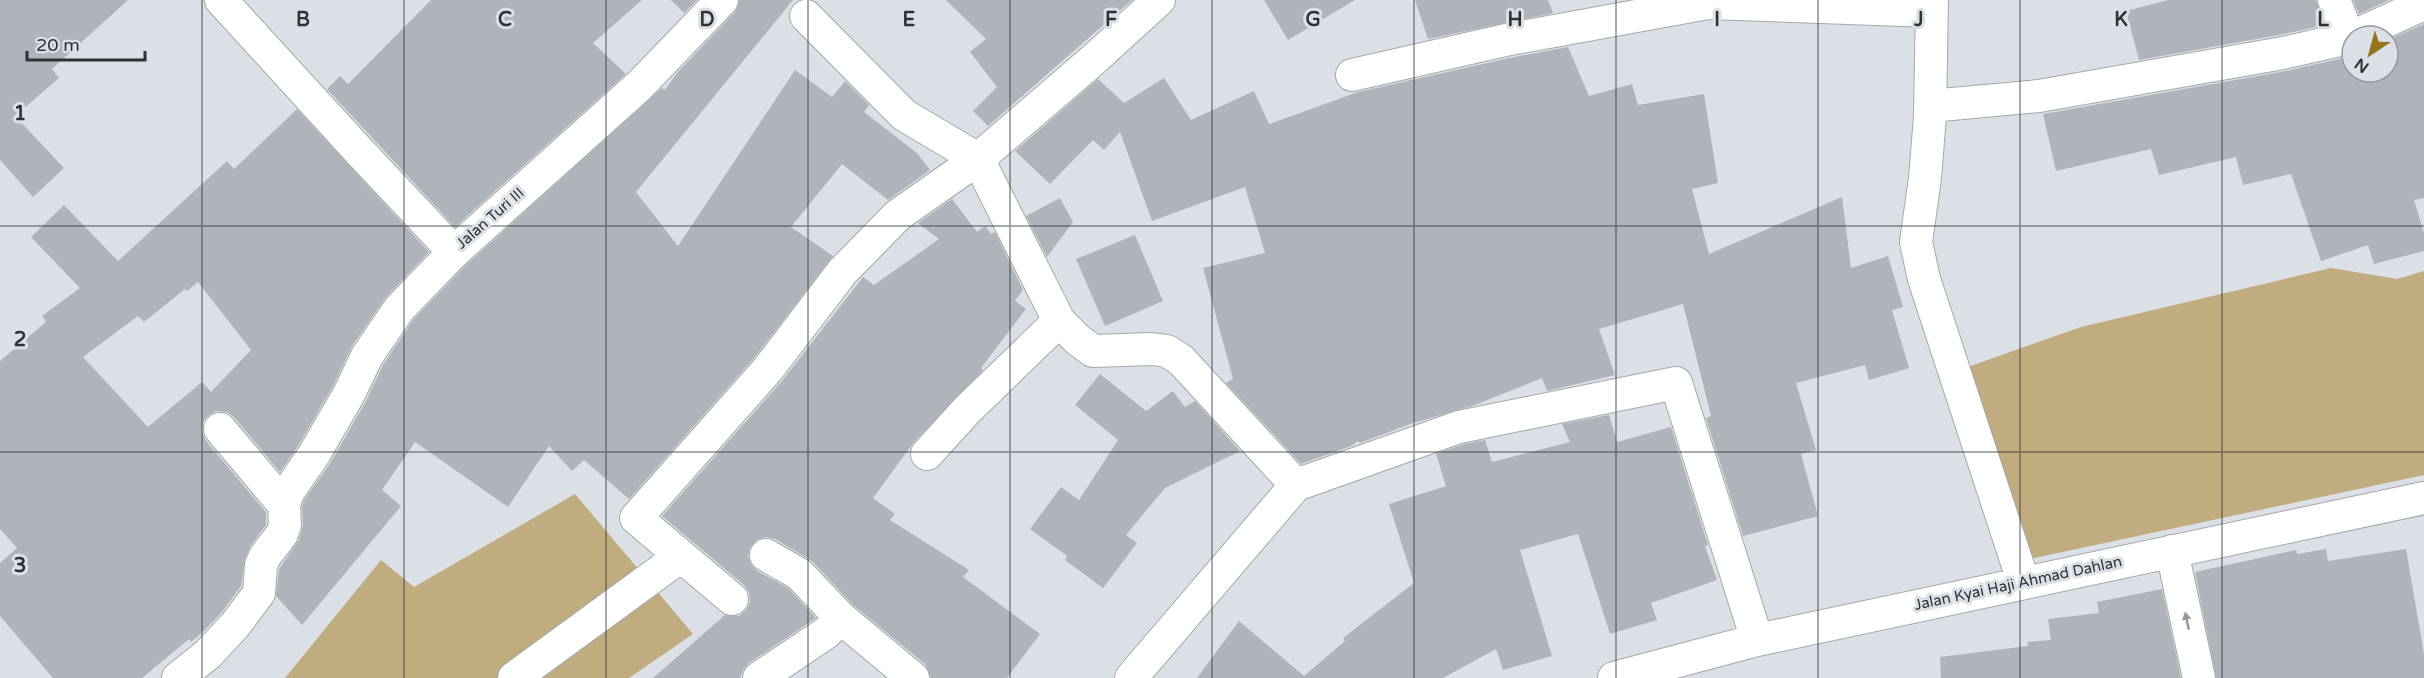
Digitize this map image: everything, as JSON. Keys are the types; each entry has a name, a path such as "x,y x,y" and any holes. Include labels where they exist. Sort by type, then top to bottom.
{"street":[{"name":"Jalan Turi III","path":"221,0 359,152 454,252 639,86 722,0"},
{"path":"732,598 636,518 768,369 843,271 898,215 978,159 1092,62 1159,0"},
{"path":"2334,0 2346,24"},
{"path":"1352,75 1510,39 1708,3 1931,5 1930,106 1925,178 1916,242 1924,279 2023,581"},
{"path":"2380,24 2424,4"},
{"path":"806,16 904,115 978,159 1059,321 1078,340 1093,351 1152,349 1167,351 1181,360 1296,485"},
{"path":"1930,106 2039,96 2283,53 2340,40"},
{"path":"178,678 208,654 236,625 259,593 261,565 282,534 285,525 284,505 288,492 314,456 350,394 367,356 399,309 454,252"},
{"path":"927,454 967,410 1059,321"},
{"path":"1131,678 1296,485 1459,427 1676,383 1757,639"},
{"path":"220,429 284,505"},
{"name":"Jalan Kyai Haji Ahmad Dahlan","path":"1614,678 1757,639 2424,498"},
{"path":"2172,551 2199,678"},
{"path":"766,555 799,574 841,618 913,678"},
{"path":"514,678 681,556"},
{"path":"759,678 826,633 841,618"}],"shaded area":[{"path":"2331,268 2397,279 2424,271 2424,475 2016,562 1962,369 2081,327"},
{"path":"575,494 693,634 629,678 285,678 381,560 414,587"}],"building":[{"path":"0,0 128,0 52,69 59,78 15,116 64,168 33,197 0,160"},
{"path":"431,0 642,0 593,43 626,74 455,227 327,89 340,76 348,84"},
{"path":"671,0 697,0 684,13"},
{"path":"739,0 793,0 636,192 678,246 795,70 832,97 845,81 869,105 864,112 917,153 930,170 888,200 842,164 791,227 833,256 754,358 629,499 584,460 572,471 549,446 508,507 415,442 382,490 401,506 302,625 276,596 279,569 299,540 303,525 304,500 329,465 365,403 383,365 413,320 466,265 662,88 665,90 677,73 735,12"},
{"path":"946,0 1132,0 988,126 973,111 997,87 970,52 986,39"},
{"path":"1264,0 1355,0 1288,40"},
{"path":"1415,0 1548,0 1553,13 1428,39"},
{"path":"2168,0 2316,0 2325,25 2139,60 2126,11"},
{"path":"2353,0 2389,0 2359,14"},
{"path":"2424,24 2424,198 2414,200 2424,233 2424,251 2374,264 2368,245 2321,261 2291,174 2243,185 2236,157 2159,175 2151,149 2056,171 2043,114 2286,71 2340,59 2340,84 2400,84 2400,35"},
{"path":"1568,47 1589,96 1632,84 1638,105 1704,94 1718,183 1692,189 1709,254 1842,197 1851,268 1888,256 1903,307 1892,310 1909,368 1869,380 1865,365 1796,383 1816,450 1801,454 1818,516 1743,536 1706,418 1711,416 1683,304 1599,329 1615,375 1547,391 1542,378 1475,405 1413,423 1360,443 1358,441 1351,446 1301,464 1226,383 1233,379 1203,268 1265,253 1245,187 1152,221 1120,132 1104,150 1093,140 1050,184 1015,151 1098,79 1124,103 1164,78 1191,120 1254,91 1269,124 1358,92"},
{"path":"297,109 429,252 386,297 352,346 333,386 280,472 234,417 227,412 216,411 203,422 202,432 206,441 266,512 266,525 251,545 245,558 241,586 221,613 191,642 189,639 142,678 53,678 0,616 0,563 17,548 0,529 0,361 46,322 42,316 80,288 31,237 64,205 118,261 227,161 234,169","holes":["198,282 251,350 211,392 202,382 148,427 83,357 138,316 144,322 185,289 187,291"]},
{"path":"1060,198 1073,222 1047,257 1026,216"},
{"path":"952,199 977,232 985,226 991,234 995,232 1023,290 1015,301 1026,309 981,368 983,370 914,442 873,498 895,514 890,520 969,570 963,577 1040,634 1007,678 931,678 925,664 853,605 812,561 775,539 765,537 757,540 750,547 748,556 751,564 757,571 788,588 816,618 749,663 740,678 653,678 725,615 739,616 750,602 749,592 744,585 662,516 782,381 863,277 874,285 939,239 918,223"},
{"path":"1135,235 1163,301 1105,326 1076,259"},
{"path":"1100,374 1146,411 1173,391 1185,407 1195,401 1240,451 1165,488 1126,535 1137,543 1103,588 1065,560 1067,556 1030,529 1061,487 1079,500 1118,440 1075,405"},
{"path":"1609,415 1617,442 1671,427 1717,580 1651,603 1657,620 1610,634 1578,534 1520,550 1552,656 1503,670 1496,649 1443,678 1197,678 1239,621 1304,676 1345,641 1343,638 1414,583 1389,504 1446,486 1436,454 1464,444 1485,440 1492,462 1570,442 1562,424"},
{"path":"2326,549 2328,561 2406,549 2424,654 2424,678 2216,678 2195,572 2296,550 2297,554"},
{"path":"2162,589 2181,678 1941,678 1940,657 2028,646 2027,642 2051,640 2048,619 2099,613 2097,602"}]}
